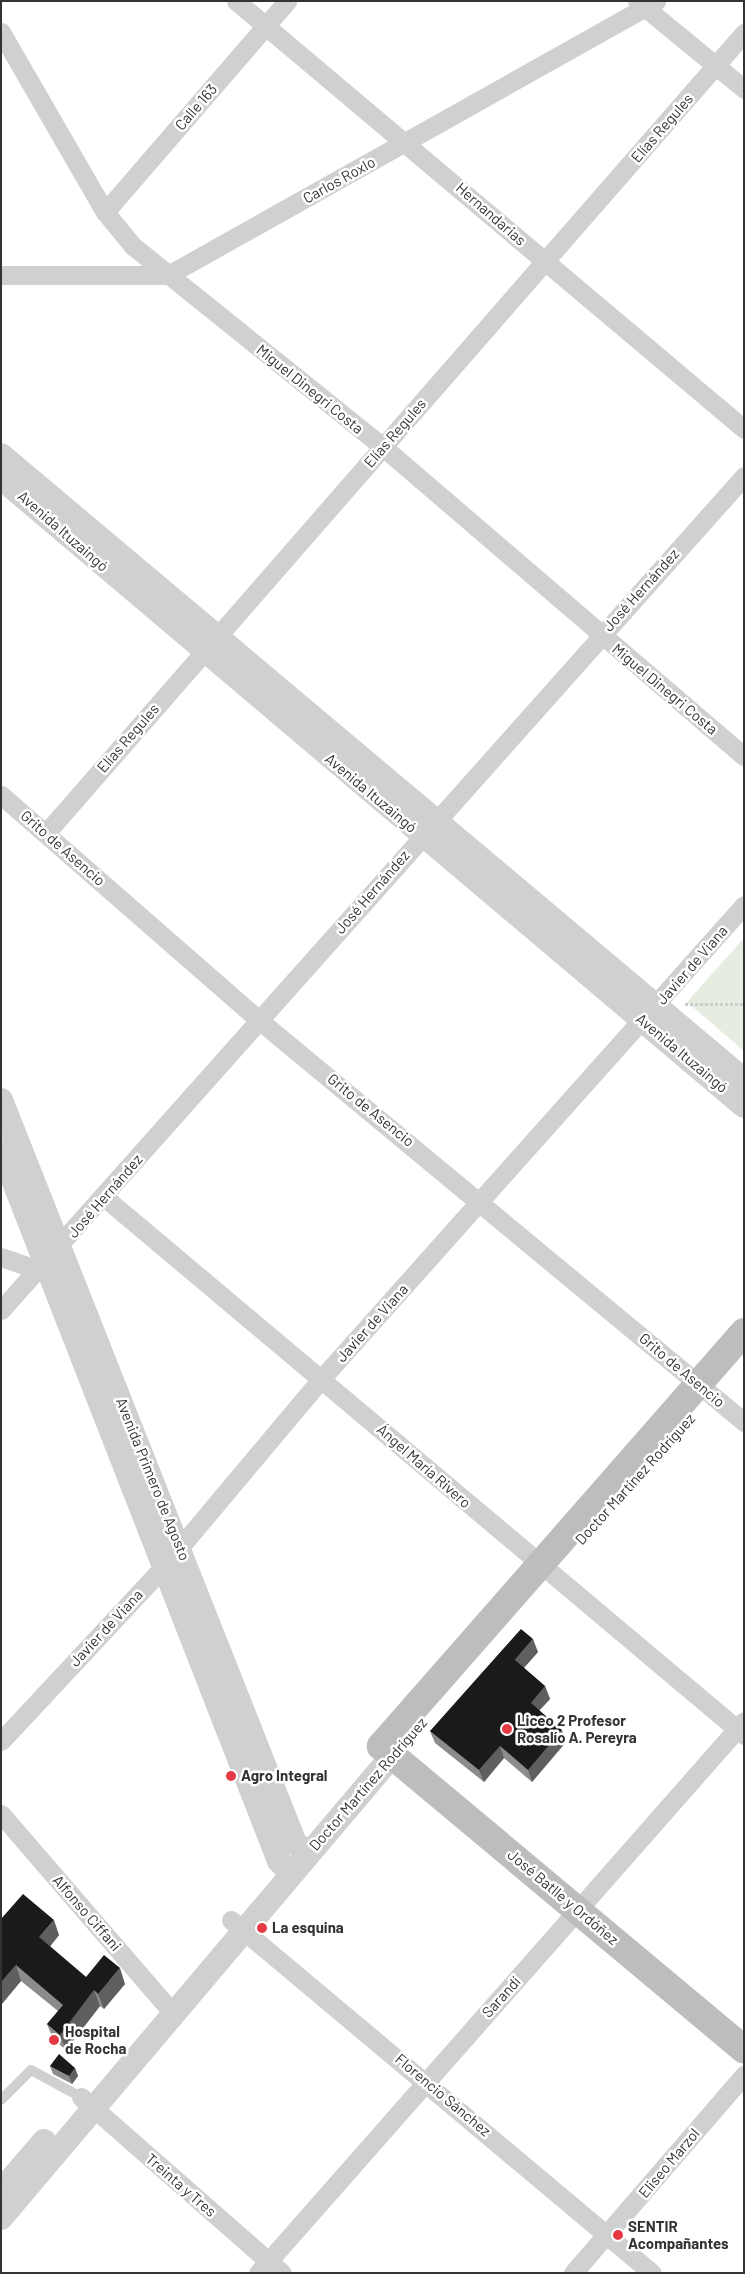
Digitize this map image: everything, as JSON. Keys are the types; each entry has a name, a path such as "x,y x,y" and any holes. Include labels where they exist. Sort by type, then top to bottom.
{"main road":[{"name":"Doctor Martínez Rodríguez","path":"386,1751 705,1389 744,1332"},
{"name":"Doctor Martínez Rodríguez","path":"705,1389 744,1357"},
{"name":"José Batlle y Ordóñez","path":"386,1751 744,2049"}],"street":[{"name":"Hernandarias","path":"236,1 407,142 744,429"},
{"name":"Calle 163","path":"105,212 287,1"},
{"path":"646,3 744,89"},
{"name":"Carlos Roxlo","path":"1,275 168,275 407,142 646,3"},
{"name":"Miguel Dinegri Costa","path":"1,32 105,212 133,246 383,447 744,756"},
{"name":"Elías Regules","path":"46,833 744,33"},
{"name":"Avenida Ituzaingó","path":"1,455 210,643 428,828 650,1012 744,1080"},
{"name":"José Hernández","path":"1,1310 48,1260 428,828 744,476"},
{"name":"Avenida Ituzaingó","path":"1,478 210,643"},
{"name":"Grito de Asencio","path":"1,795 260,1020 482,1200 744,1422"},
{"name":"Javier de Viana","path":"1,1741 165,1565 322,1378 744,905"},
{"name":"Avenida Ituzaingó","path":"650,1012 744,1106"},
{"name":"Avenida Primero de Agosto","path":"1,1100 48,1260 165,1565 285,1867"},
{"name":"Avenida Primero de Agosto","path":"1,1149 48,1260 180,1547 301,1848"},
{"name":"Ángel María Rivero","path":"104,1197 322,1378 544,1570 741,1728"},
{"path":"1,1257 48,1260"},
{"name":"Sarandí","path":"269,2269 427,2080 741,1728"},
{"name":"Doctor Martínez Rodríguez","path":"1,2218 87,2102 301,1848 386,1751"},
{"name":"Alfonso Ciffani","path":"1,1814 167,2007"},
{"name":"Florencio Sánchez","path":"236,1925 427,2080 652,2273"},
{"name":"Eliseo Marzol","path":"573,2273 744,2075"},
{"name":"Doctor Martínez Rodríguez","path":"1,2191 87,2102"},
{"name":"Treinta y Tres","path":"87,2102 269,2269"}],"lane":[{"path":"3,2095 31,2070 87,2102"}],"path":[{"path":"650,1012 744,1004"}],"shaded area":[{"path":"744,938 744,1051 687,1002"}],"building":[{"path":"521,1629 533,1639 515,1660 545,1686 531,1703 562,1730 528,1770 500,1746 479,1770 430,1731"},
{"path":"23,1894 54,1920 39,1937 86,1977 104,1955 120,1968 98,1994 94,1990 60,2035 47,2024 63,2005 16,1965 1,1982 1,1919"},
{"path":"59,2054 75,2068 69,2076 50,2066"}],"place":[{"name":"Liceo 2 Profesor Rosalío A. Pereyra","path":"507,1729"},
{"name":"Agro Integral","path":"231,1776"},
{"name":"La esquina","path":"262,1928"},
{"name":"Hospital de Rocha","path":"54,2040"},
{"name":"SENTIR Acompañantes","path":"618,2235"}]}
